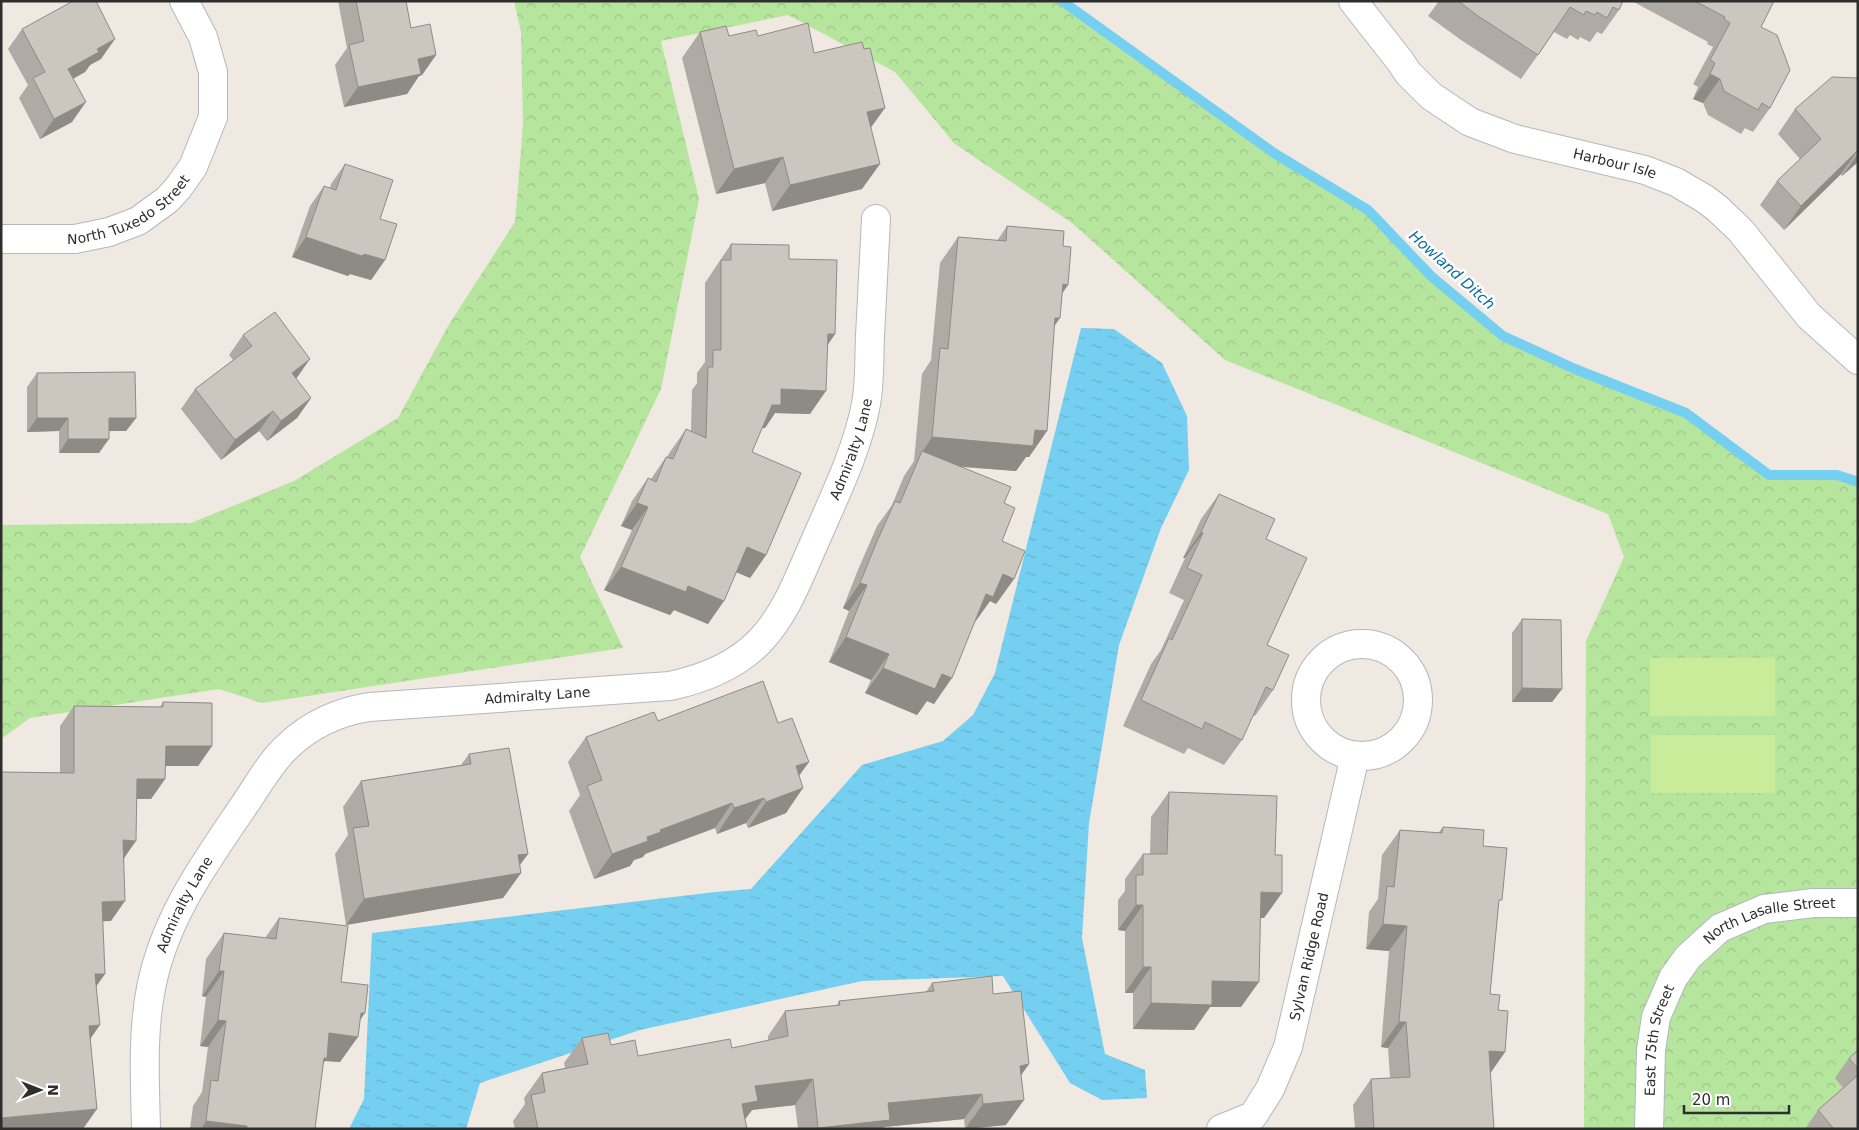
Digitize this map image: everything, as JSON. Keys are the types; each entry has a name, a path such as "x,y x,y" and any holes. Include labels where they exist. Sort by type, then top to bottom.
{"street":[{"name":"North Tuxedo Street","path":"1,239 75,239 109,232 138,221 167,200 194,167 213,116 213,72 203,37 184,1"},
{"name":"Harbour Isle","path":"1353,1 1408,73 1431,96 1470,122 1515,139 1645,170 1676,182 1705,199 1741,231 1808,316 1858,360"},
{"name":"Admiralty Lane","path":"146,1129 146,1022 151,988 160,955 178,907 205,862 271,766 287,746 319,723 355,709 670,686 685,683 716,672 733,663 759,642 769,630 788,602 847,467 858,436 866,403 869,371 876,218"},
{"path":"1368,645 1389,651 1406,665 1416,685 1418,707 1411,728 1396,744 1377,754 1355,756 1335,749 1318,735 1309,715 1309,684 1314,673 1327,657 1346,647 1368,645"},
{"name":"Sylvan Ridge Road","path":"1221,1129 1256,1122 1288,1047 1355,756"},
{"name":"North Lasalle Street","path":"1688,957 1720,928 1764,908 1813,903 1858,903"},
{"name":"East 75th Street","path":"1649,1129 1651,1050 1656,1017 1673,978 1688,957"}],"green space":[{"path":"514,1 1062,1 1274,153 1368,210 1431,276 1503,336 1575,369 1686,413 1769,475 1837,475 1858,482 1858,1129 1584,1129 1586,641 1624,557 1608,514 1225,360 1072,223 955,144 895,72 788,15 661,41 699,199 661,389 580,557 623,648 262,703 219,689 30,718 1,739 1,525 191,523 294,481 398,418 448,326 515,222 523,126 521,32"},
{"path":"1650,658 1775,658 1775,716 1650,716"},
{"path":"1651,735 1775,735 1775,793 1651,793"}],"water":[{"path":"1081,328 1114,329 1162,363 1187,416 1189,470 1161,528 1119,645 1089,823 1082,938 1105,1054 1145,1070 1147,1098 1102,1100 1070,1083 1003,976 862,981 640,1030 480,1083 466,1129 349,1129 364,1099 372,933 751,889 862,765 943,741 973,715 995,673"}],"building":[{"path":"73,1 96,1 115,39 97,49 99,52 68,69 86,102 54,119 33,78 45,72 22,29"},
{"path":"356,1 406,1 411,28 430,24 436,55 418,59 421,74 358,87 349,45 364,41"},
{"path":"1458,1 1623,1 1619,10 1613,7 1607,18 1597,12 1595,15 1586,11 1584,15 1570,7 1538,55"},
{"path":"1695,1 1774,1 1761,27 1777,35 1790,70 1770,108 1762,103 1758,110 1724,91 1720,79 1710,74 1715,63 1710,60 1730,23 1724,19 1725,17"},
{"path":"808,23 814,53 862,42 864,49 870,48 885,108 867,112 880,164 790,185 783,157 734,169 700,32 726,26 729,36 756,30 758,36"},
{"path":"1832,77 1858,78 1858,150 1801,206 1777,181 1821,139 1795,109"},
{"path":"345,164 393,180 380,219 397,224 385,260 364,254 362,256 306,237 324,186 336,190"},
{"path":"1007,226 1064,231 1063,246 1071,247 1068,285 1063,284 1060,318 1055,318 1047,431 1035,430 1033,446 932,437 940,348 948,349 958,237 1006,241"},
{"path":"731,244 789,245 789,259 837,260 835,334 828,334 826,391 781,389 781,405 772,405 752,452 801,473 766,555 747,547 724,601 688,586 686,592 621,567 648,507 637,503 648,478 656,482 666,457 673,459 686,429 706,438 708,367 713,367 713,350 721,350 721,260 731,260"},
{"path":"275,312 310,359 292,373 311,398 281,421 273,411 235,440 195,389 252,346 243,335"},
{"path":"135,372 136,418 109,418 109,439 68,439 68,418 37,418 37,373"},
{"path":"922,451 1011,487 1004,503 1015,508 1002,541 1025,551 1014,579 1003,574 993,597 986,594 952,678 942,674 935,689 883,668 889,654 846,637 867,585 860,583 875,546 895,501 900,503"},
{"path":"1219,494 1275,519 1266,539 1307,558 1267,645 1289,655 1273,690 1266,687 1242,740 1205,722 1202,729 1141,700 1169,638 1172,640 1202,575 1187,568"},
{"path":"1522,619 1561,620 1562,689 1522,688"},
{"path":"763,681 778,723 792,718 809,762 796,766 803,788 766,802 764,798 734,808 732,803 660,830 661,832 647,837 648,841 612,854 587,786 602,780 586,737 654,712 658,721"},
{"path":"163,702 212,703 212,746 166,746 165,779 137,779 136,841 123,840 125,901 102,902 105,974 95,974 100,1025 89,1026 97,1109 1,1118 1,772 74,773 74,706 163,707"},
{"path":"509,748 528,854 518,855 521,873 364,899 353,828 369,826 361,781 471,764 469,754"},
{"path":"1169,792 1277,796 1275,855 1282,855 1282,893 1261,892 1259,982 1212,981 1212,1005 1151,1003 1151,967 1143,967 1143,905 1136,905 1136,875 1143,875 1143,854 1167,854"},
{"path":"1443,827 1484,830 1483,846 1507,848 1502,900 1499,900 1490,994 1500,995 1498,1010 1508,1011 1505,1052 1489,1051 1494,1129 1374,1129 1371,1079 1410,1077 1406,1022 1399,1022 1407,926 1383,924 1387,886 1394,887 1400,830 1442,833"},
{"path":"279,918 348,926 341,982 368,985 365,1013 361,1013 358,1037 329,1033 327,1058 324,1058 315,1129 247,1129 247,1126 206,1121 211,1080 218,1081 226,1021 218,1020 224,971 219,971 224,933 276,939"},
{"path":"992,976 993,994 1021,991 1029,1064 1020,1066 1024,1100 983,1104 982,1094 888,1103 890,1120 818,1128 813,1079 755,1086 758,1101 742,1104 747,1129 538,1129 531,1095 545,1092 542,1073 588,1064 582,1038 608,1033 611,1045 635,1040 638,1056 730,1039 732,1048 788,1036 785,1011 840,1005 839,1001 934,991 932,983"},
{"path":"1858,1050 1858,1069 1849,1058"},
{"path":"1858,1075 1858,1129 1834,1129 1818,1110"}],"waterway":[{"name":"Howland Ditch","path":"1062,1 1274,153 1368,210 1431,276 1503,336 1575,369 1686,413 1769,475 1837,475 1858,482"}]}
